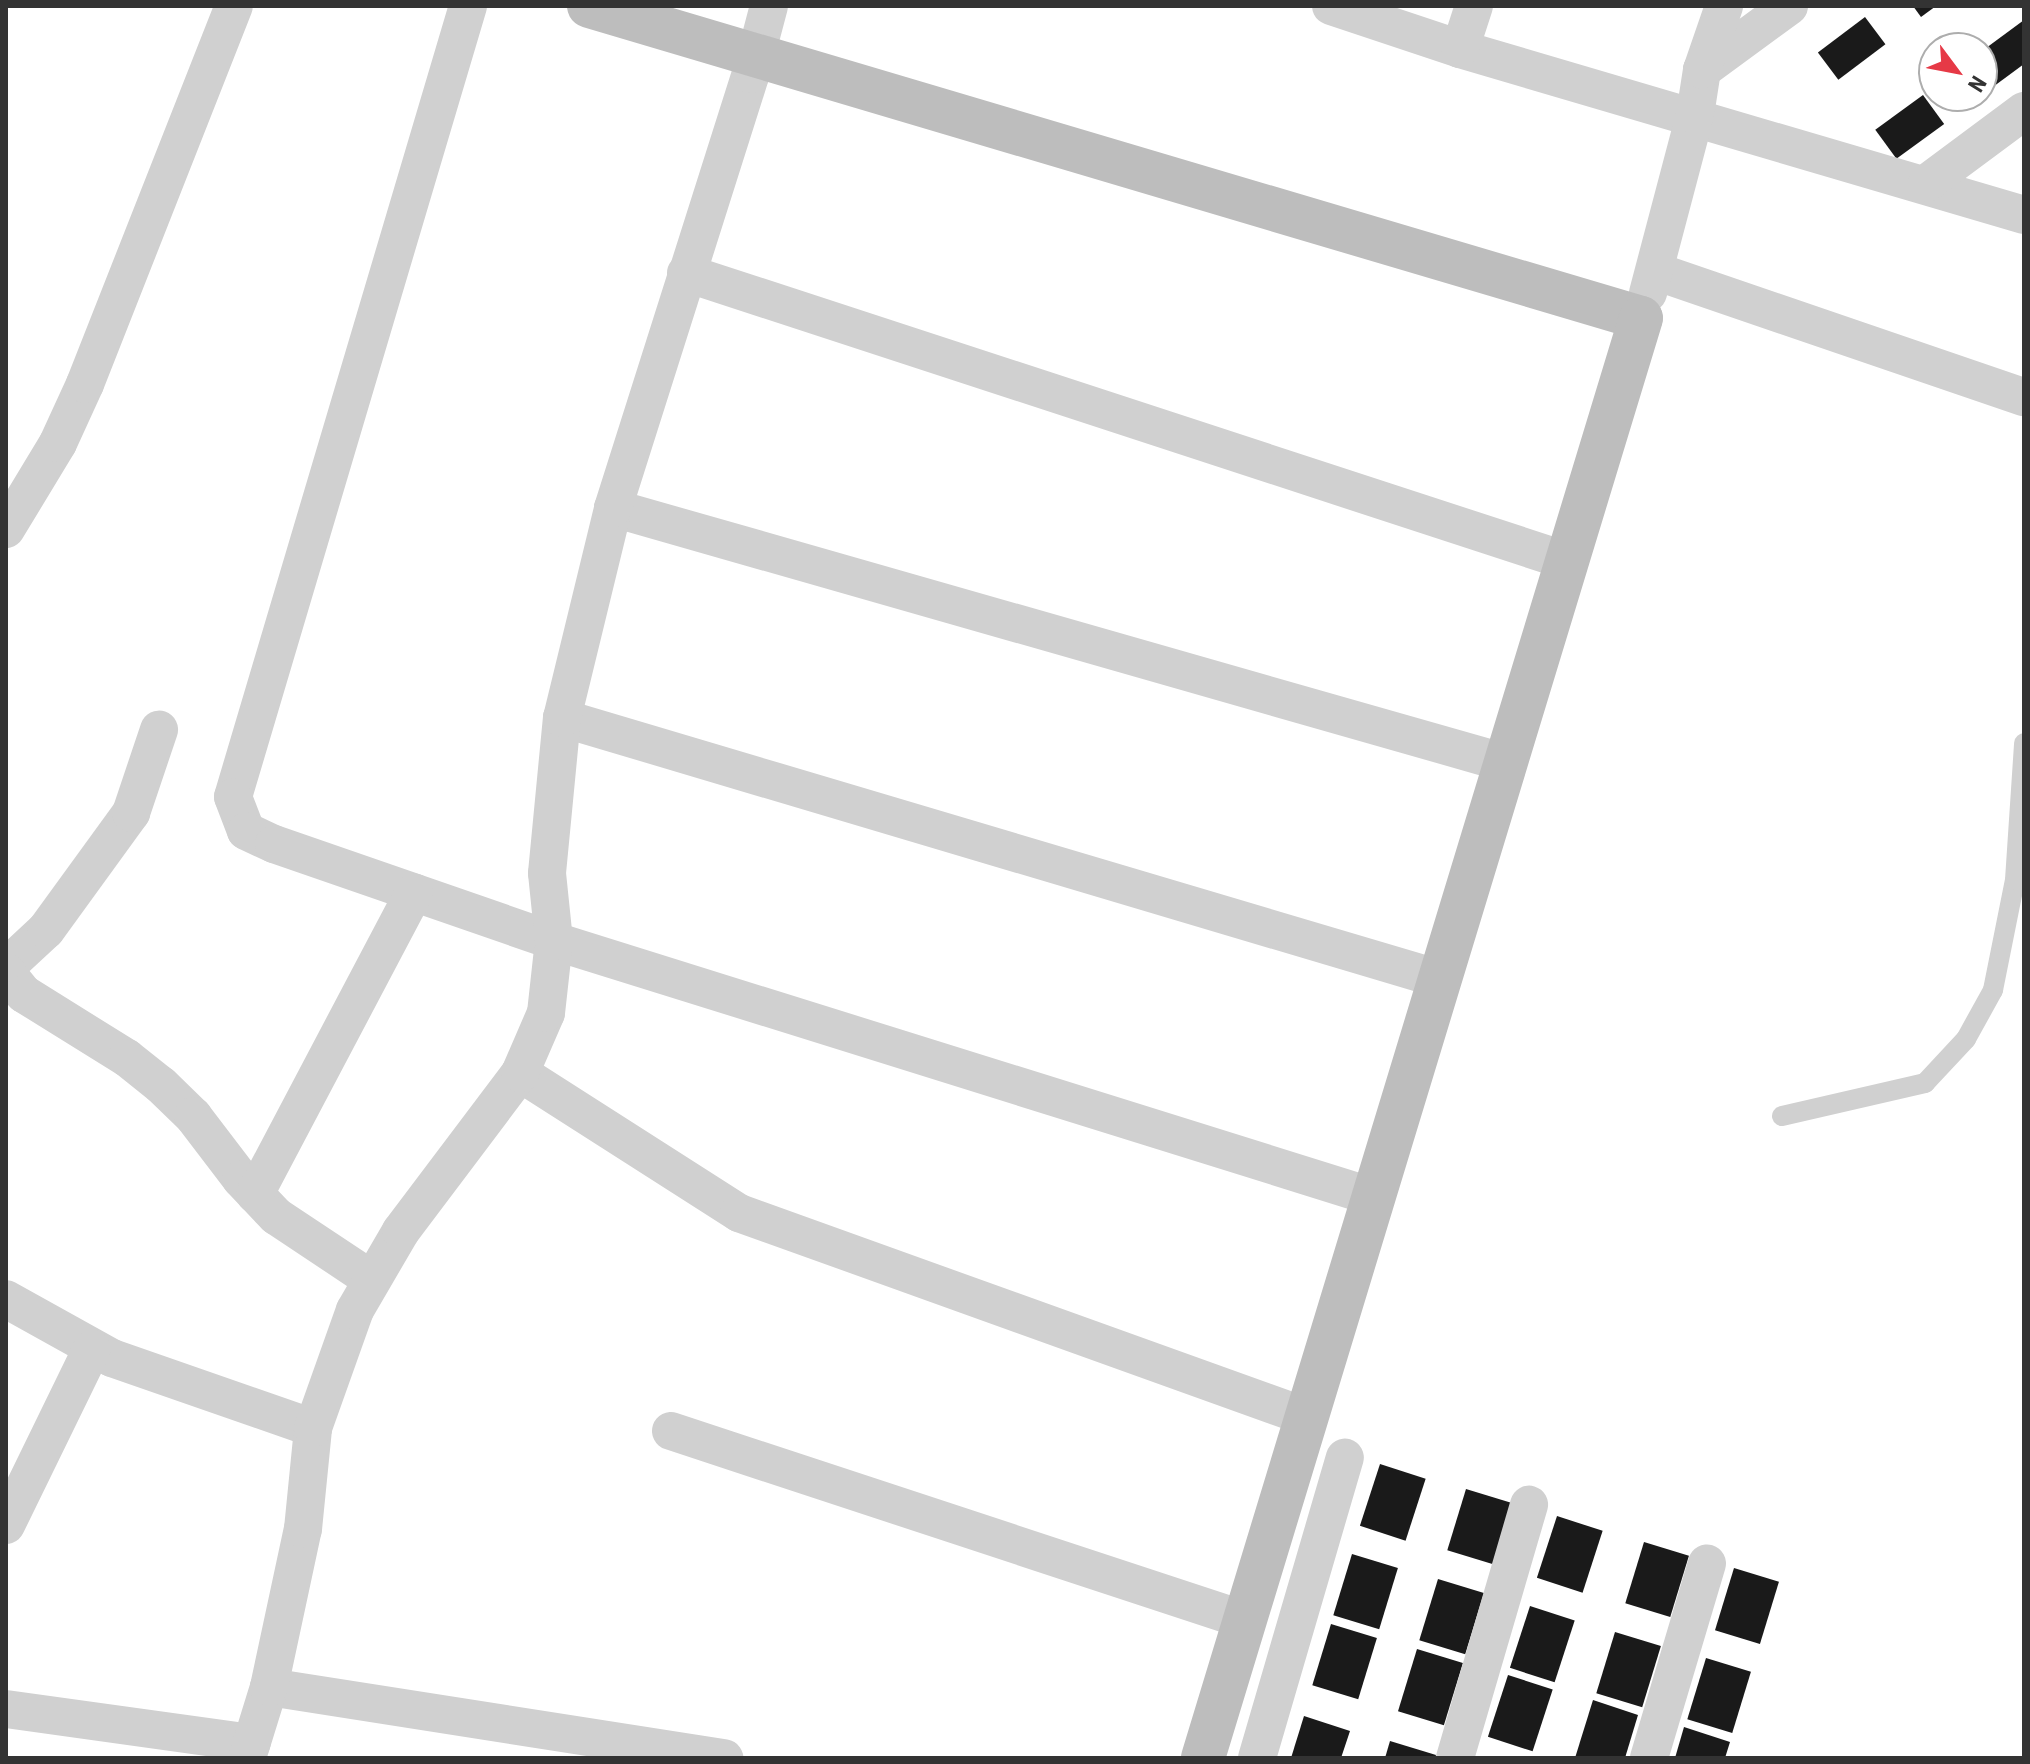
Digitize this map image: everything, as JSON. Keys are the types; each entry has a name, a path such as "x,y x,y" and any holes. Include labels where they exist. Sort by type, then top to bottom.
{"street":[{"path":"6,529 58,443 85,384 234,6"},
{"path":"468,6 233,797 246,831 554,941 1374,1197"},
{"path":"589,6 757,53 1641,318"},
{"path":"6,1709 249,1750 269,1687 303,1529 313,1428 355,1310 401,1231 520,1073 546,1013 554,941 547,873 562,718 613,508 757,53 769,6"},
{"path":"1331,6 1460,49 1927,183 2024,215"},
{"path":"1460,49 1474,6"},
{"path":"1203,1758 1655,271 1695,115 1702,70 1724,6"},
{"path":"1702,70 1789,6"},
{"path":"1927,183 2024,111"},
{"path":"1655,271 2024,397"},
{"path":"686,273 1567,561"},
{"path":"613,508 1506,763"},
{"path":"562,718 1440,979"},
{"path":"159,730 131,813 46,930 6,970 24,994 127,1058 161,1085 193,1116 276,1216 371,1279"},
{"path":"255,1194 414,892"},
{"path":"520,1073 739,1213 1307,1417"},
{"path":"6,1299 92,1349 313,1428"},
{"path":"6,1525 92,1349"},
{"path":"671,1431 1245,1620"},
{"path":"1257,1758 1345,1458"},
{"path":"1455,1758 1529,1505"},
{"path":"1649,1758 1707,1563"},
{"path":"269,1687 724,1758"}],"lane":[{"path":"1782,1116 1925,1083 1966,1039 1993,990 2015,880 2024,743"}],"building":[{"path":"1913,6 1936,6 1921,17"},
{"path":"1865,17 1885,44 1838,80 1818,53"},
{"path":"2024,20 2024,64 1998,83 1998,39"},
{"path":"1918,99 1918,112 1935,112 1944,124 1896,159 1875,130"},
{"path":"1380,1464 1426,1479 1406,1541 1360,1526"},
{"path":"1466,1489 1512,1503 1493,1564 1447,1550"},
{"path":"1557,1516 1603,1531 1583,1593 1537,1578"},
{"path":"1644,1542 1689,1556 1670,1617 1625,1603"},
{"path":"1352,1554 1398,1568 1379,1629 1333,1615"},
{"path":"1734,1568 1779,1582 1760,1644 1715,1630"},
{"path":"1438,1579 1484,1593 1465,1654 1419,1640"},
{"path":"1530,1606 1575,1621 1555,1682 1510,1668"},
{"path":"1331,1624 1377,1638 1358,1699 1312,1685"},
{"path":"1615,1632 1661,1646 1642,1707 1596,1693"},
{"path":"1417,1649 1463,1663 1444,1725 1398,1711"},
{"path":"1706,1658 1751,1672 1732,1733 1687,1719"},
{"path":"1508,1675 1553,1690 1533,1751 1488,1737"},
{"path":"1593,1700 1638,1715 1625,1758 1575,1758"},
{"path":"1304,1716 1350,1731 1341,1758 1291,1758"},
{"path":"1684,1727 1730,1742 1725,1758 1675,1758"},
{"path":"1390,1741 1436,1755 1435,1758 1385,1758"}]}
